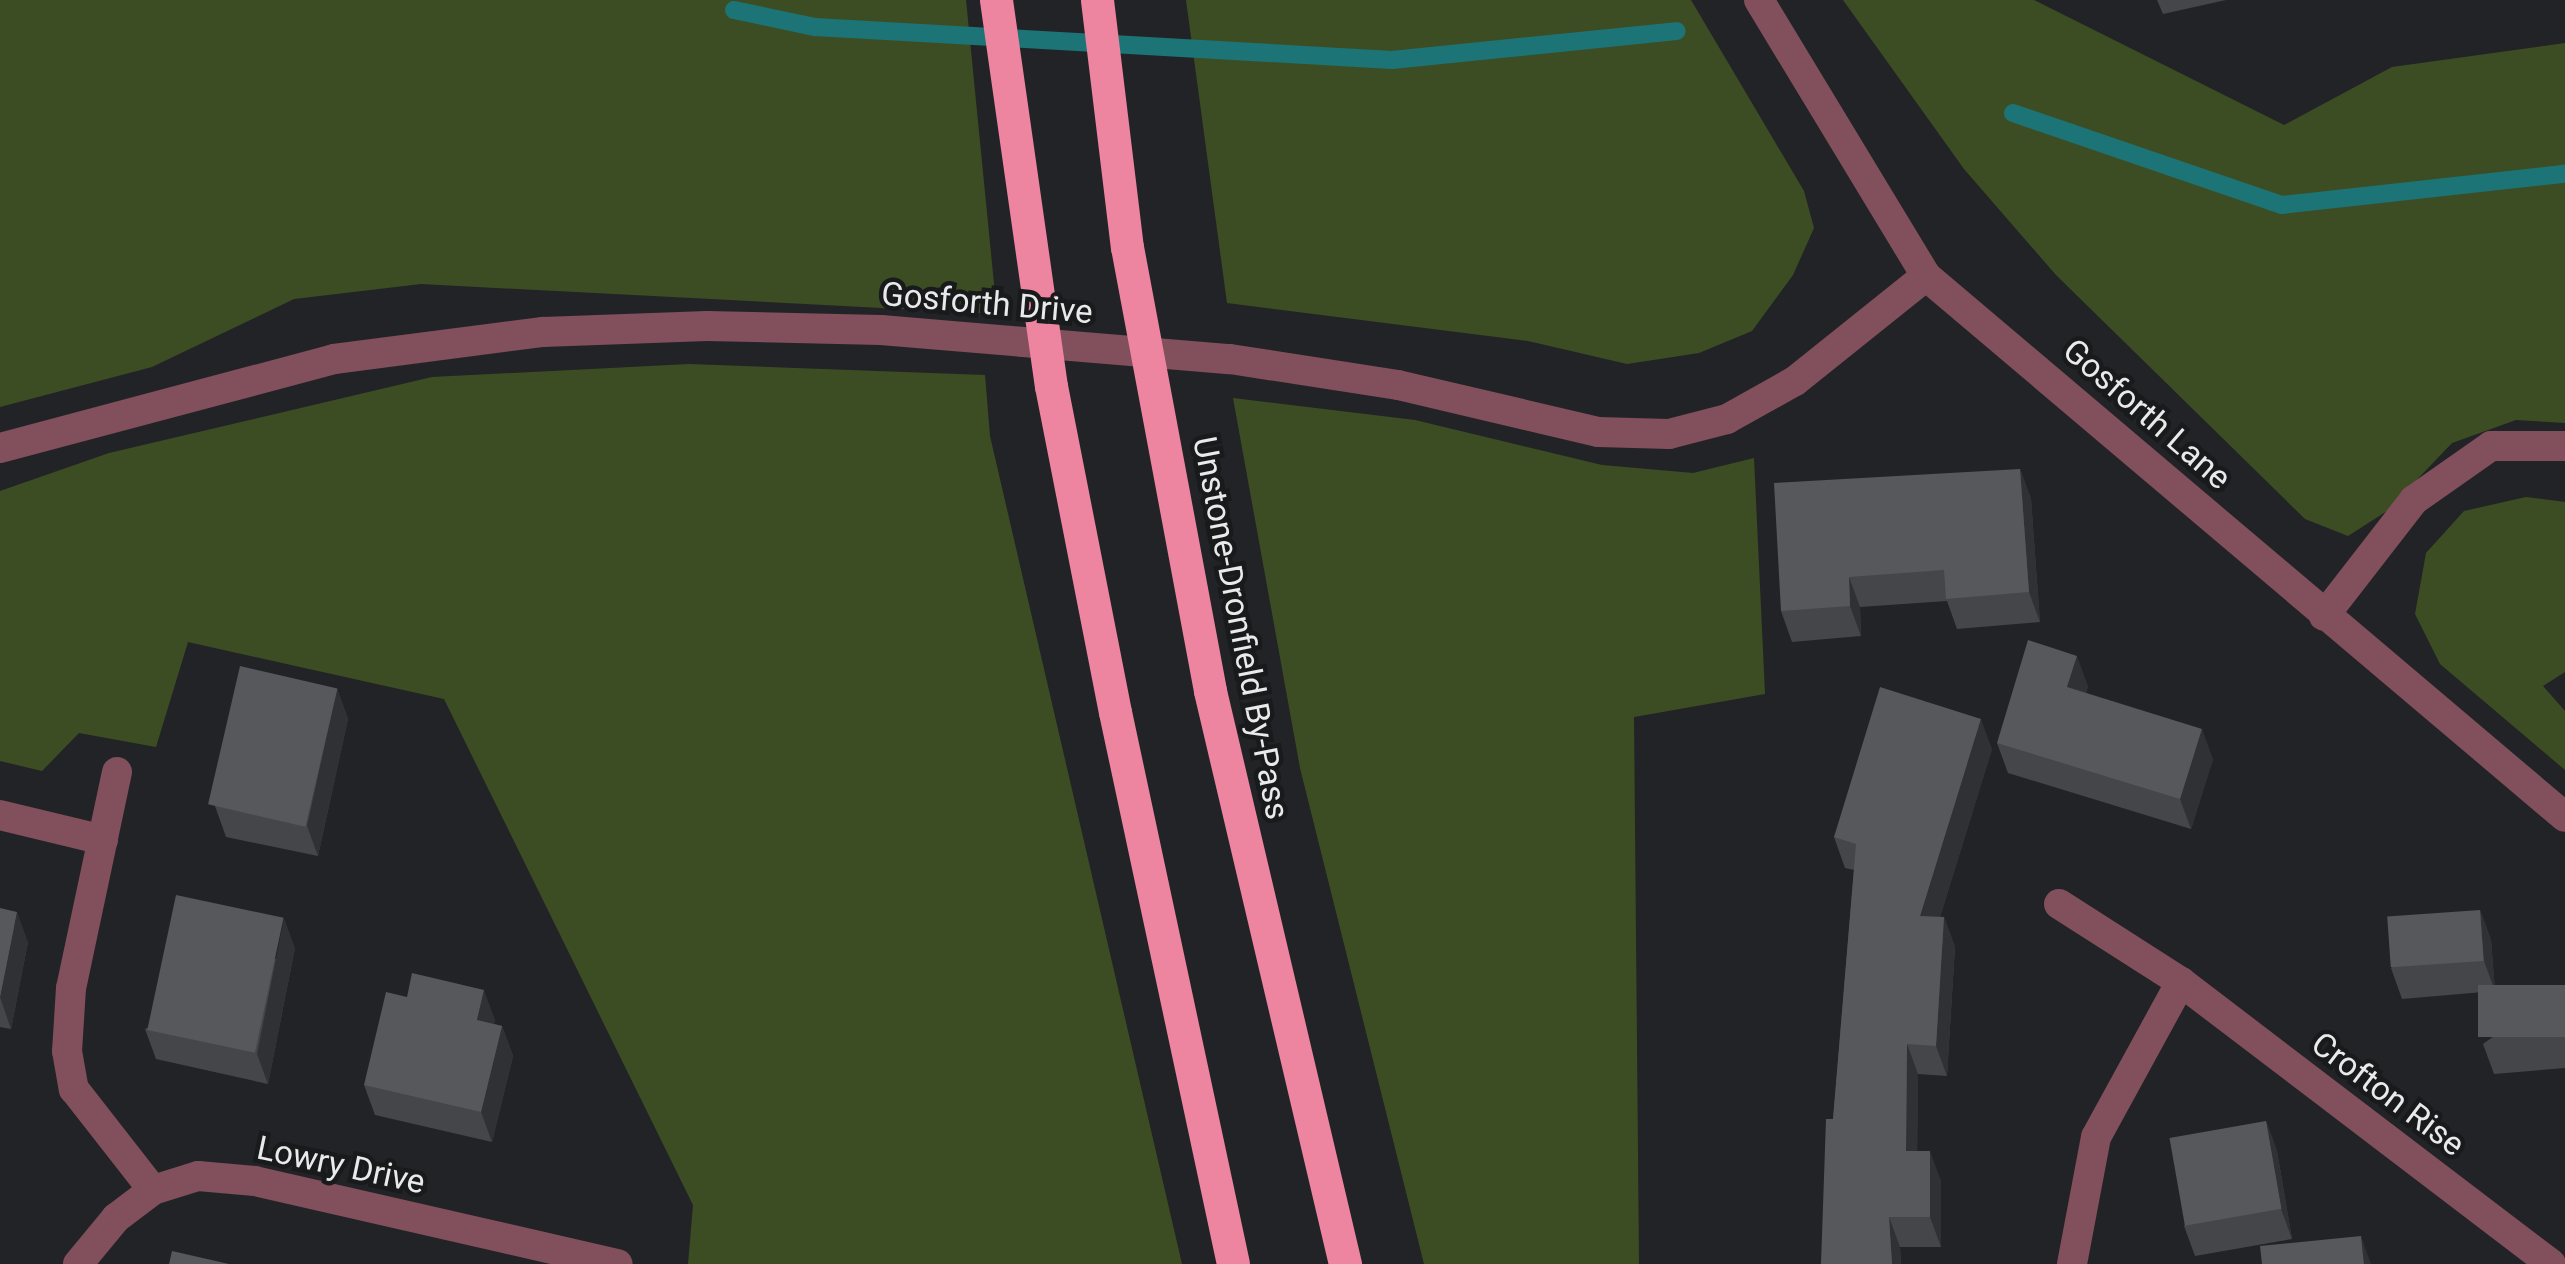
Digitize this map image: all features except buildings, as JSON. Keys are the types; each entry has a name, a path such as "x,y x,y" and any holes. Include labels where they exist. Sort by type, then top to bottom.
{"highway":[{"path":"996,0 1052,386 1115,712 1233,1264"},
{"name":"Unstone-Dronfield By-Pass","path":"1097,0 1127,248 1210,691 1345,1264"}],"street":[{"name":"Gosforth Lane","path":"1759,0 1927,276 2565,817"},
{"name":"Gosforth Drive","path":"0,448 334,359 544,332 707,326 881,329 1230,359 1398,385 1598,432 1669,434 1727,419 1795,381 1927,276"},
{"path":"2324,616 2414,500 2491,446 2565,446"},
{"path":"117,772 71,988 68,1051 74,1089 153,1190"},
{"path":"0,814 103,840"},
{"name":"Crofton Rise","path":"2059,904 2181,982 2551,1264"},
{"path":"2072,1264 2096,1137 2181,982"},
{"name":"Lowry Drive","path":"78,1264 116,1218 153,1190 198,1177 255,1181 618,1264"}],"green space":[{"path":"0,0 966,0 997,314 421,284 294,299 152,367 0,407"},
{"path":"1186,0 1691,0 1804,191 1814,228 1793,275 1752,331 1699,353 1627,364 1528,341 1227,303"},
{"path":"1843,0 2034,0 2284,125 2392,67 2565,43 2565,423 2516,420 2452,443 2387,511 2348,536 2305,519 2056,275 1964,169"},
{"path":"689,364 985,375 990,436 1182,1264 688,1264 693,1205 444,699 188,642 156,747 79,733 42,771 0,761 0,491 109,453 432,377"},
{"path":"1233,398 1415,420 1602,465 1693,473 1754,458 1765,694 1634,717 1639,1264 1424,1264 1300,768"},
{"path":"2526,497 2565,502 2565,672 2543,686 2565,711 2565,770 2440,664 2415,614 2426,553 2464,511"}],"waterway":[{"path":"734,10 815,27 1392,60 1677,31"},
{"path":"2013,113 2282,205 2565,174"}]}
